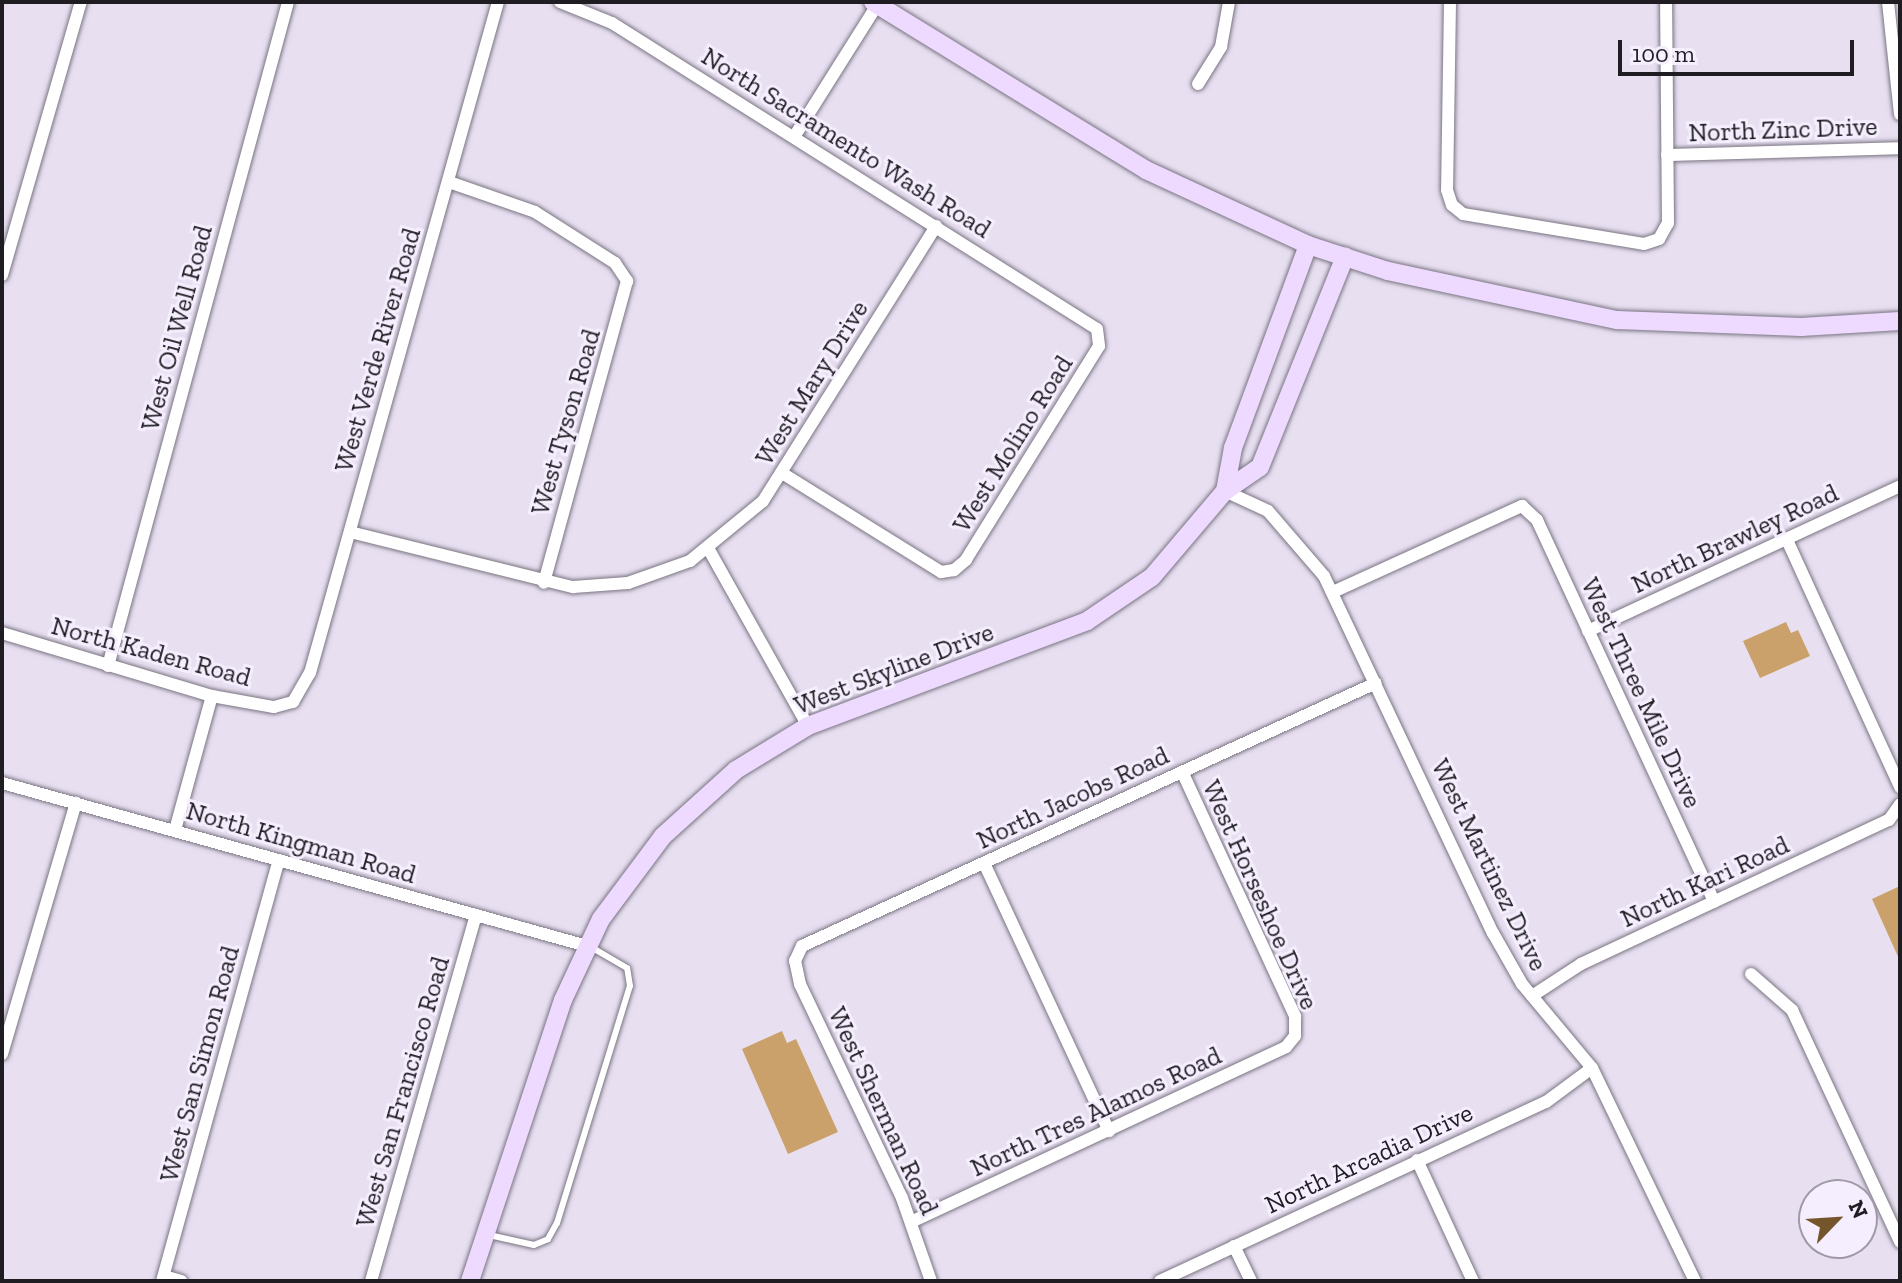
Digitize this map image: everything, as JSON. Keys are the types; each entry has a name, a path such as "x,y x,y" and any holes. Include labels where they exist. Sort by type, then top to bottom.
{"street":[{"path":"2,275 81,2"},
{"name":"West Oil Well Road","path":"108,666 288,2"},
{"name":"West Verde River Road","path":"289,703 310,673 498,2"},
{"name":"North Sacramento Wash Road","path":"560,2 612,23 1091,322 1099,335"},
{"path":"1198,84 1221,47 1229,2"},
{"path":"1450,2 1447,190 1452,205 1463,214 1555,233 1644,244 1659,239 1668,223 1666,2"},
{"path":"1888,2 1900,114"},
{"path":"794,137 876,3 1111,151 1308,245 1345,257 1464,291 1617,320 1801,327 1900,321"},
{"name":"North Zinc Drive","path":"1667,155 1900,148"},
{"name":"West Tyson Road","path":"449,182 535,212 625,274 627,290 544,583"},
{"name":"West Mary Drive","path":"708,548 750,517 782,473 936,226"},
{"name":"West Skyline Drive","path":"1225,491 1233,448 1308,245"},
{"name":"West Skyline Drive","path":"470,1281 563,1000 587,946 663,836 736,770 808,726 1087,621 1152,577 1225,491 1260,467 1345,257"},
{"name":"West Molino Road","path":"782,473 941,572 954,570 1082,373 1099,335"},
{"name":"North Brawley Road","path":"1588,631 1900,486"},
{"name":"West Martinez Drive","path":"1225,491 1268,511 1333,592 1493,933 1532,996 1592,1068 1695,1281"},
{"name":"West Three Mile Drive","path":"1333,592 1522,506 1537,520 1714,902"},
{"path":"350,532 544,583 628,583 670,570 708,548 770,649 808,726"},
{"path":"1787,540 1900,787"},
{"name":"North Kaden Road","path":"2,633 212,696 274,707 289,703"},
{"name":"North Jacobs Road","path":"795,961 802,946 1376,683"},
{"path":"175,830 212,696"},
{"name":"West Horseshoe Drive","path":"1182,772 1295,1016 1295,1036"},
{"name":"North Kingman Road","path":"2,783 587,946"},
{"path":"2,1054 76,803"},
{"name":"North Kari Road","path":"1532,996 1554,978 1889,820 1899,807"},
{"name":"West San Simon Road","path":"163,1279 279,860"},
{"path":"984,863 1109,1131"},
{"name":"West San Francisco Road","path":"371,1281 476,915"},
{"name":"West Sherman Road","path":"795,961 911,1222 931,1281"},
{"path":"1751,974 1792,1010 1900,1242"},
{"name":"North Tres Alamos Road","path":"911,1222 1286,1047 1295,1036"},
{"name":"North Arcadia Drive","path":"1160,1281 1546,1102 1592,1068"},
{"path":"1417,1160 1473,1281"},
{"path":"1234,1246 1251,1281"},
{"path":"163,1279 181,1281"}],"lane":[{"path":"487,1234 534,1245 548,1239 557,1223 630,986 627,968 587,946"}],"building":[{"path":"1786,622 1791,633 1798,630 1810,656 1760,678 1743,641"},
{"path":"1900,886 1900,961 1872,899"},
{"path":"782,1031 787,1043 796,1039 838,1132 788,1154 742,1049"}]}
